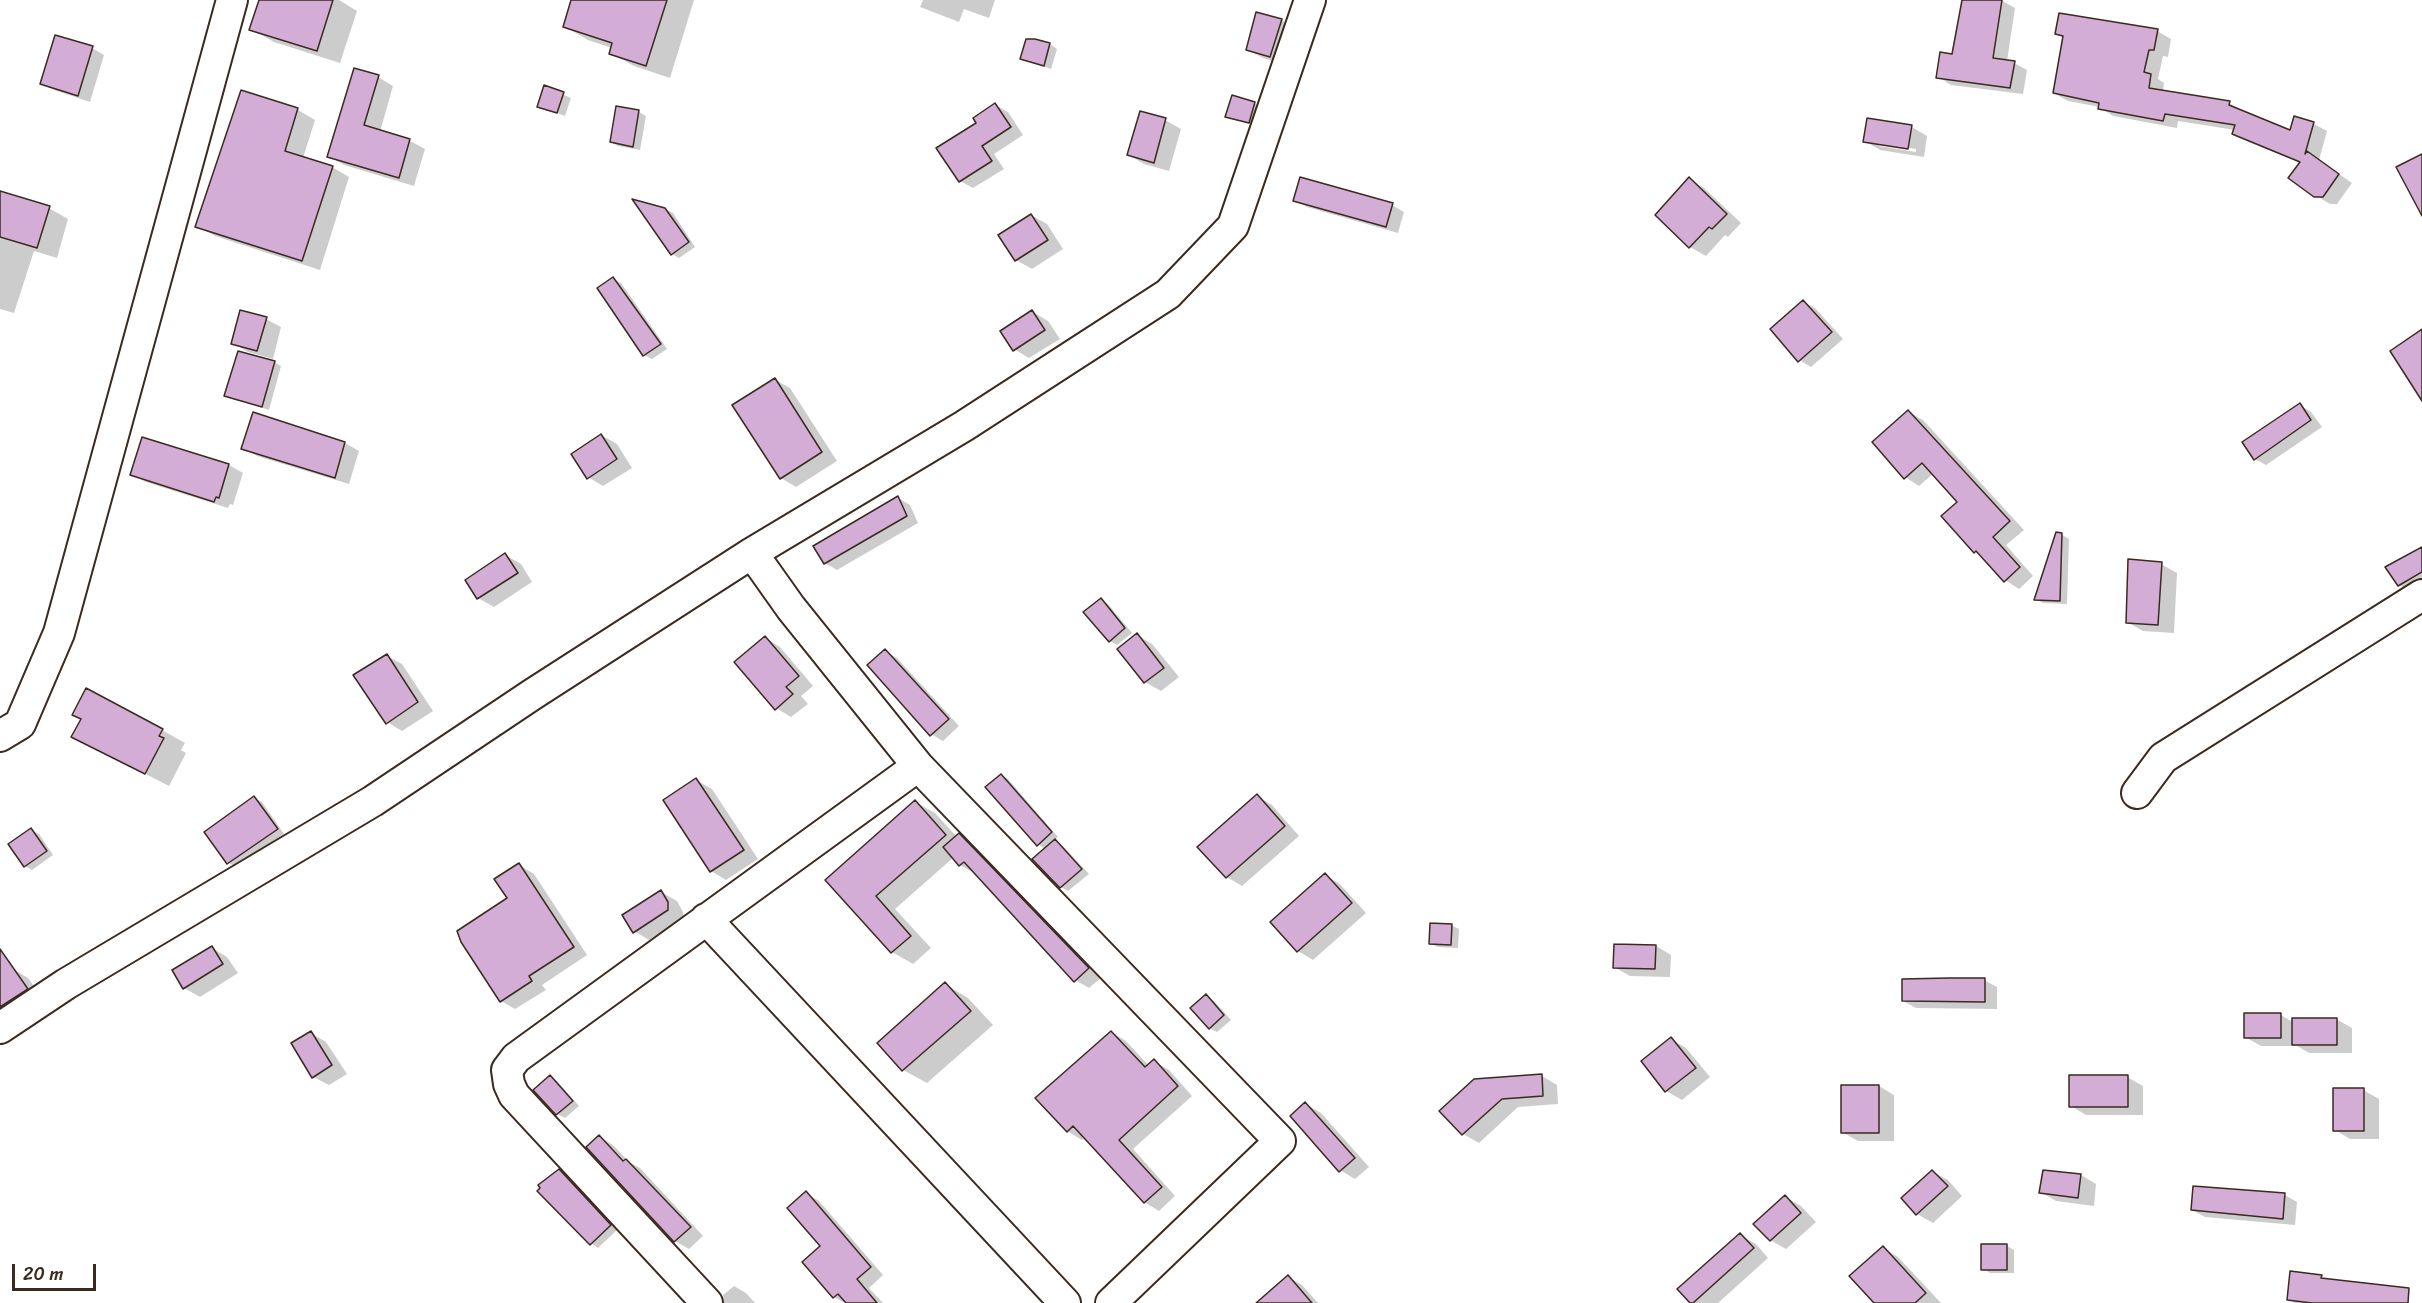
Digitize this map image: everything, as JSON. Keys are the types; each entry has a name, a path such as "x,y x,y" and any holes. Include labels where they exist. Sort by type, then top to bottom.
{"street":[{"path":"0,736 20,724 59,633 232,0"},
{"path":"0,1028 66,984 373,801 533,694 752,553 964,426 1168,294 1233,226 1310,0"},
{"path":"752,553 791,608 918,766 1280,1141 1111,1303"},
{"path":"2137,793 2163,758 2422,594"},
{"path":"707,1303 514,1095 509,1084 507,1070 516,1058 918,766"},
{"path":"706,919 1065,1303"}],"building":[{"path":"259,0 333,0 317,51 249,30"},
{"path":"571,0 667,0 646,66 609,54 612,43 563,27"},
{"path":"1962,0 2002,0 1993,58 2015,61 2010,88 1936,78 1940,52 1952,54"},
{"path":"1256,12 1282,19 1270,57 1246,50"},
{"path":"2059,13 2158,29 2154,50 2149,50 2144,72 2151,74 2149,88 2230,101 2229,105 2290,130 2294,116 2314,122 2305,154 2307,151 2339,174 2323,197 2314,197 2288,178 2300,162 2232,134 2235,125 2165,114 2163,121 2098,109 2099,103 2053,93 2063,36 2055,34"},
{"path":"55,35 93,46 78,96 40,84"},
{"path":"1026,39 1050,43 1044,66 1020,59"},
{"path":"354,68 379,75 364,125 410,139 399,178 327,157"},
{"path":"544,85 564,92 557,113 537,107"},
{"path":"241,90 298,108 285,151 333,166 302,261 195,227"},
{"path":"1232,95 1255,102 1249,123 1225,117"},
{"path":"995,103 1011,127 982,146 992,161 959,182 936,148 976,123 973,118"},
{"path":"616,106 639,110 633,147 610,142"},
{"path":"1140,111 1166,118 1154,163 1127,155"},
{"path":"1867,118 1912,125 1908,149 1863,142"},
{"path":"2422,154 2422,216 2396,167"},
{"path":"1300,177 1393,203 1386,227 1293,201"},
{"path":"1689,177 1727,214 1712,229 1709,227 1689,248 1655,215"},
{"path":"0,191 50,206 37,248 0,237"},
{"path":"632,199 665,208 689,242 671,255"},
{"path":"1031,214 1048,240 1015,261 998,235"},
{"path":"613,277 661,344 643,356 597,288"},
{"path":"1803,300 1832,332 1798,362 1770,329"},
{"path":"240,310 267,317 257,351 231,344"},
{"path":"1032,310 1045,330 1013,351 1000,331"},
{"path":"2422,329 2422,401 2390,351"},
{"path":"238,351 275,361 262,407 224,396"},
{"path":"775,378 822,452 780,479 732,405"},
{"path":"2300,403 2311,420 2254,460 2242,442"},
{"path":"1908,410 2010,521 1993,537 2020,567 2004,582 1941,516 1957,502 1922,463 1904,479 1872,442"},
{"path":"253,412 345,442 335,478 241,449"},
{"path":"601,434 617,459 587,479 571,454"},
{"path":"142,437 229,464 219,498 216,497 214,502 130,475"},
{"path":"898,496 907,516 824,564 813,546"},
{"path":"2056,532 2062,533 2060,601 2034,600"},
{"path":"2422,547 2422,572 2398,586 2385,567"},
{"path":"505,553 518,573 477,599 465,580"},
{"path":"2128,559 2162,562 2158,625 2126,623"},
{"path":"1101,598 1125,628 1109,642 1083,612"},
{"path":"1137,633 1164,668 1144,683 1117,649"},
{"path":"765,636 799,676 786,687 793,694 775,710 734,662"},
{"path":"885,649 949,719 930,736 867,665"},
{"path":"387,654 418,702 386,724 353,675"},
{"path":"86,688 163,729 159,736 164,738 145,774 71,737 81,719 72,715"},
{"path":"1001,774 1052,832 1037,846 985,787"},
{"path":"696,778 744,850 710,872 663,800"},
{"path":"1257,794 1285,826 1226,878 1197,847"},
{"path":"254,796 278,829 227,864 204,832"},
{"path":"915,800 946,835 876,896 911,936 891,953 825,880"},
{"path":"31,828 47,851 24,867 8,844"},
{"path":"959,833 1089,968 1074,982 964,862 959,866 943,847"},
{"path":"1055,839 1082,869 1060,888 1032,859"},
{"path":"519,863 574,947 529,976 532,981 500,1002 461,942 457,931 507,898 494,879"},
{"path":"1325,873 1352,903 1297,952 1270,922"},
{"path":"661,890 668,902 668,910 633,933 622,915"},
{"path":"1430,923 1452,924 1451,945 1429,944"},
{"path":"1614,944 1656,945 1655,969 1613,968"},
{"path":"212,946 223,964 183,989 172,970"},
{"path":"0,949 28,989 0,1007"},
{"path":"1985,978 1985,1002 1902,1001 1902,979"},
{"path":"945,982 971,1011 902,1071 877,1043"},
{"path":"1206,994 1224,1015 1209,1029 1190,1008"},
{"path":"2244,1013 2281,1013 2281,1038 2244,1038"},
{"path":"2292,1018 2337,1018 2337,1045 2292,1045"},
{"path":"311,1031 332,1065 312,1078 291,1043"},
{"path":"1111,1031 1145,1067 1154,1059 1178,1086 1119,1140 1162,1187 1144,1203 1073,1126 1067,1132 1035,1098"},
{"path":"1671,1037 1696,1068 1665,1092 1641,1061"},
{"path":"1542,1074 1543,1096 1502,1099 1462,1135 1439,1111 1474,1079"},
{"path":"550,1075 573,1101 556,1115 533,1090"},
{"path":"2069,1075 2128,1075 2128,1107 2069,1107"},
{"path":"1841,1085 1879,1085 1879,1133 1841,1133"},
{"path":"2333,1088 2364,1088 2364,1131 2333,1131"},
{"path":"1305,1102 1355,1158 1339,1172 1290,1116"},
{"path":"599,1135 623,1161 626,1159 691,1227 674,1242 586,1147"},
{"path":"559,1169 611,1225 590,1245 537,1191 540,1188 538,1185"},
{"path":"1932,1170 1948,1186 1916,1215 1901,1198"},
{"path":"2043,1170 2081,1174 2078,1198 2039,1193"},
{"path":"2193,1186 2285,1193 2283,1219 2191,1210"},
{"path":"806,1191 871,1267 857,1279 877,1303 846,1303 838,1294 833,1298 802,1262 820,1246 787,1208"},
{"path":"1785,1195 1801,1213 1770,1241 1753,1224"},
{"path":"1740,1233 1754,1248 1693,1303 1690,1303 1677,1289"},
{"path":"1981,1244 2007,1244 2007,1270 1981,1270"},
{"path":"1883,1246 1926,1293 1915,1303 1874,1303 1849,1276"},
{"path":"2290,1271 2322,1275 2321,1278 2409,1288 2408,1303 2312,1303 2287,1300"},
{"path":"1288,1275 1312,1303 1256,1303"}]}
